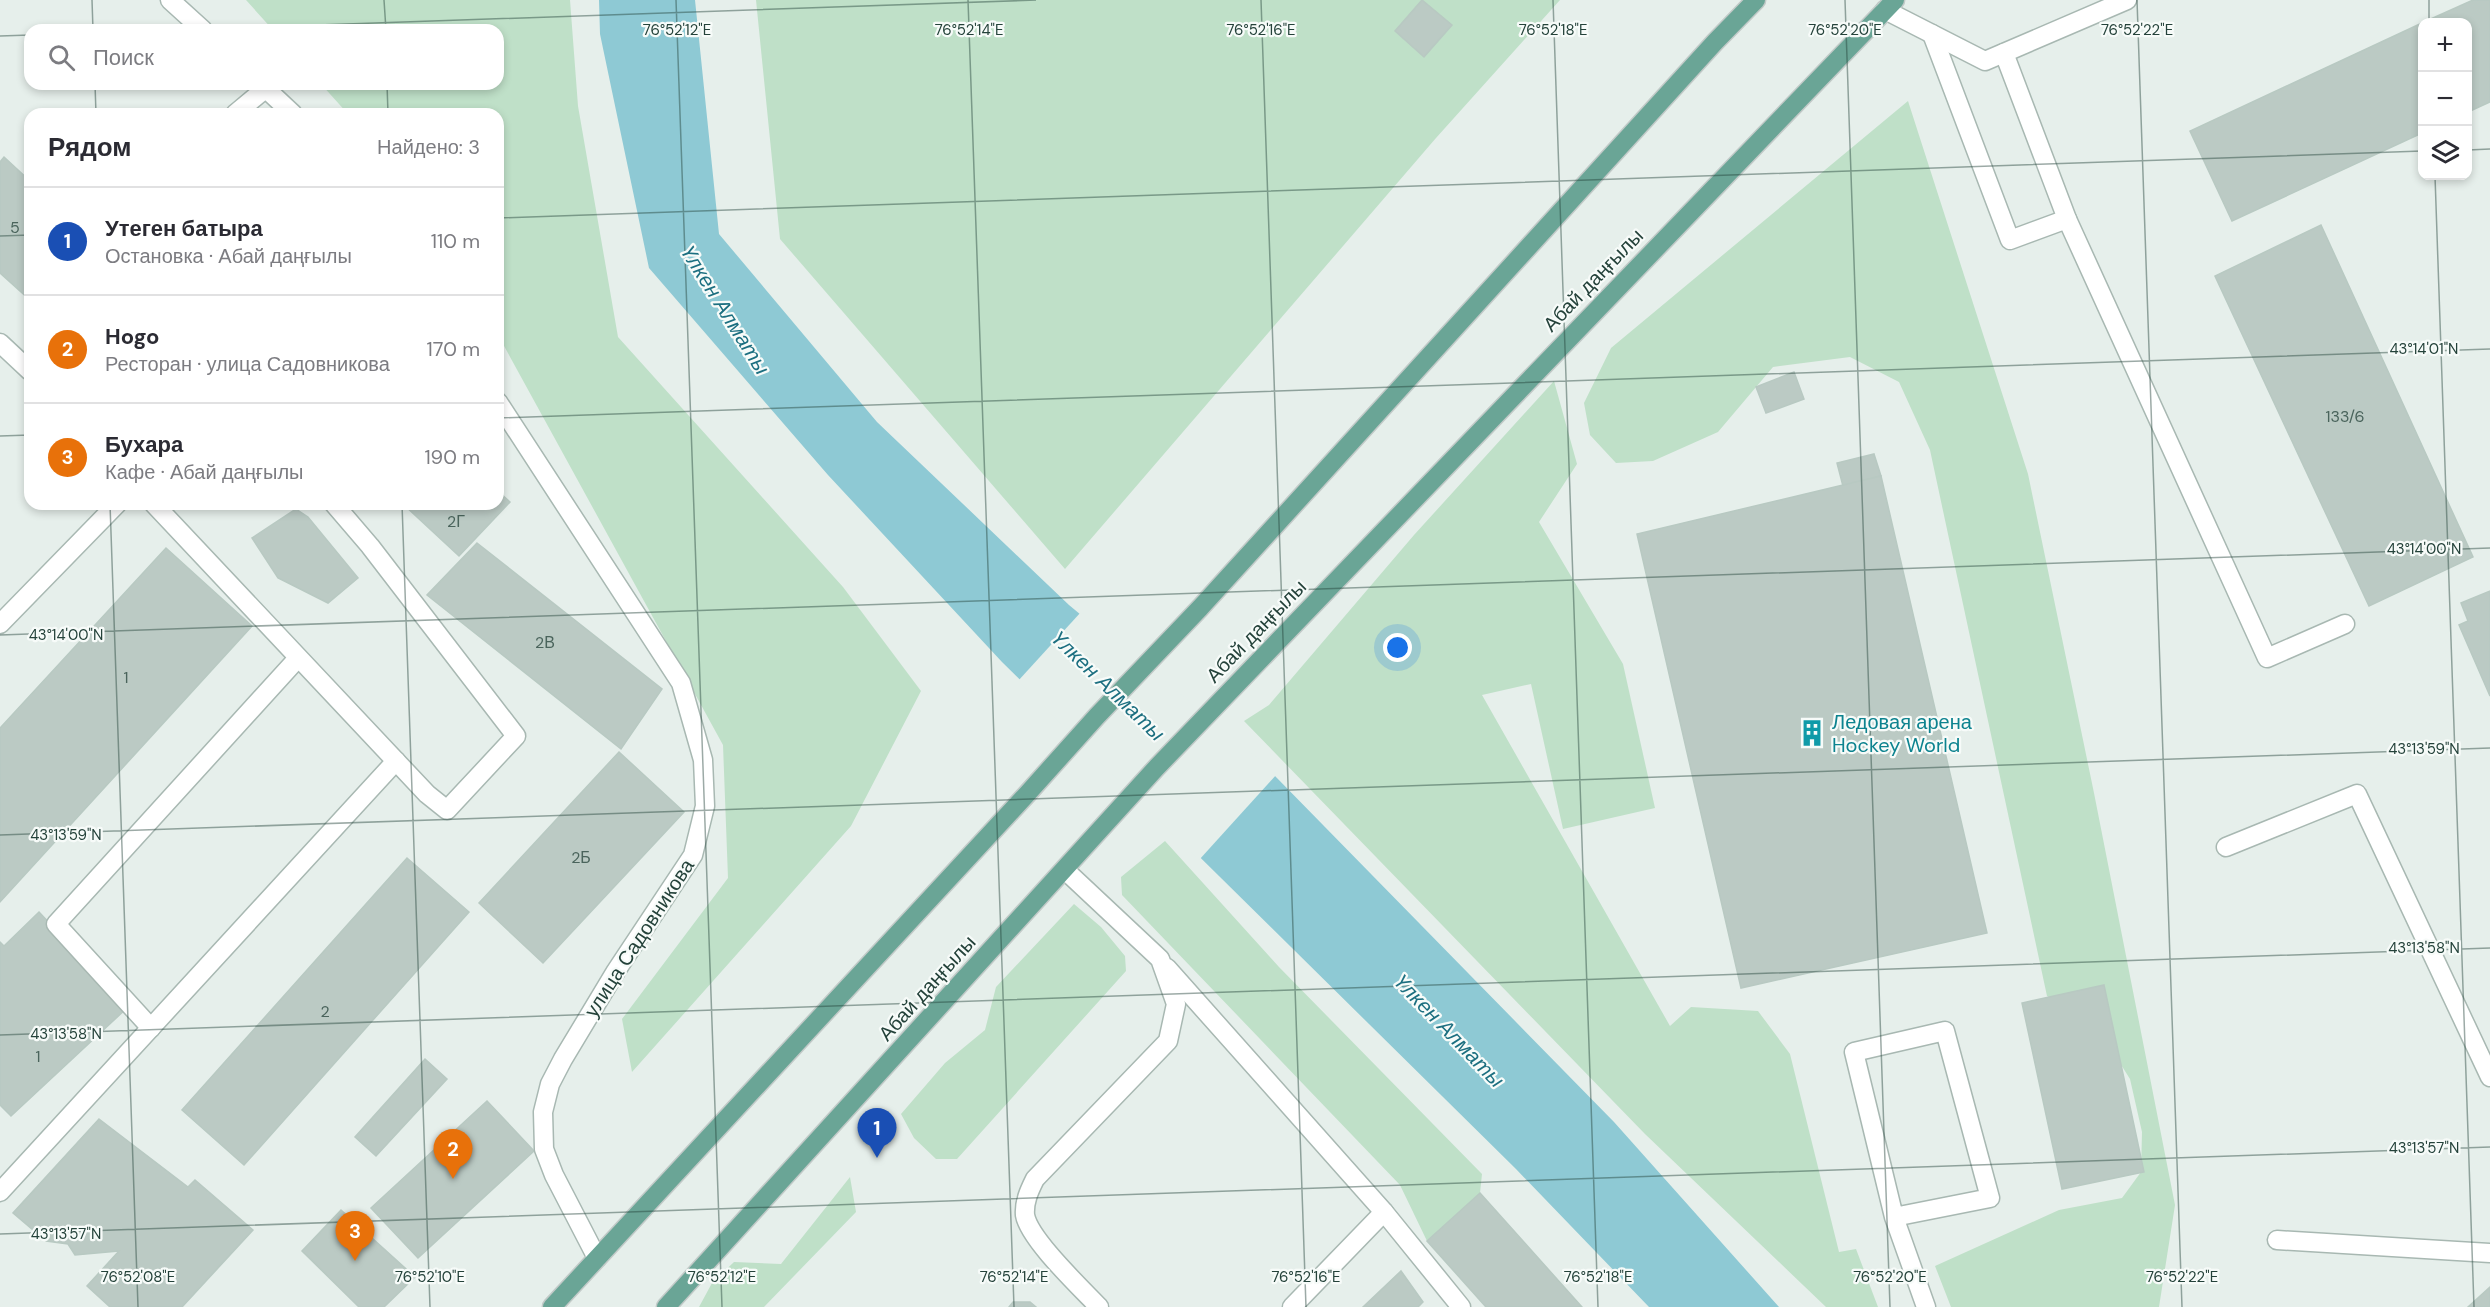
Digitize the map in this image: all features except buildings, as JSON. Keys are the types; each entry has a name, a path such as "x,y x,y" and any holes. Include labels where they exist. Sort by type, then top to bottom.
{"main road":[{"path":"552,1307 1097,716 1200,608 1715,42 1756,0"},
{"name":"Абай даңғылы","path":"666,1307 1257,662 1890,5"}],"street":[{"path":"170,0 196,24"},
{"path":"1890,5 1932,34 1985,61 2127,0"},
{"path":"1932,34 2010,240 2067,219"},
{"path":"2004,53 2067,219 2267,658 2344,624"},
{"path":"241,108 259,90"},
{"path":"267,90 287,108"},
{"path":"0,343 24,365"},
{"name":"улица Садовникова","path":"504,411 681,683 703,760 705,806 693,855 616,970 563,1059 550,1084 543,1112 544,1149 554,1175 597,1258"},
{"path":"0,624 111,510"},
{"path":"160,510 427,794 447,810 516,736 376,554 339,510"},
{"path":"151,1028 56,924 298,658"},
{"path":"0,1192 396,761"},
{"path":"2226,848 2357,794 2490,1077"},
{"path":"1065,870 1160,959 1384,1212 1461,1307"},
{"path":"1099,1307 1032,1234 1025,1216 1027,1195 1035,1179 1167,1041 1176,1004 1160,959"},
{"path":"1894,1217 1990,1198 1945,1031 1854,1052 1894,1217 1926,1307"},
{"path":"1292,1307 1384,1212"},
{"path":"2277,1240 2490,1253"}],"green space":[{"path":"246,0 570,0 578,106 618,337 843,587 921,691 851,826 632,1072 622,1019 728,878 723,745 504,346 504,108 343,108 326,90 504,90 504,24 268,24"},
{"path":"756,0 1560,0 1436,138 1065,569 780,239"},
{"path":"1908,101 2028,474 2094,793 2175,1205 2159,1307 1951,1307 1935,1266 2059,1210 2122,1198 2141,1172 2142,1132 2130,1079 2108,1044 2076,1012 2047,996 1930,450 1899,382 1850,357 1773,367 1718,432 1653,461 1616,463 1590,435 1584,403 1611,348"},
{"path":"1554,381 1577,464 1539,522 1623,664 1655,808 1563,829 1531,684 1482,695 1670,1026 1691,1007 1758,1011 1790,1054 1839,1252 1856,1249 1878,1307 1826,1307 1645,1134 1244,721 1269,705 1414,535"},
{"path":"1165,841 1279,967 1482,1174 1480,1193 1427,1241 1400,1185 1122,895 1121,877"},
{"path":"1074,904 1101,927 1125,956 1126,971 957,1159 936,1159 914,1138 901,1114 945,1063 985,1030 996,987"},
{"path":"850,1177 856,1212 764,1307 699,1307 712,1283 734,1262 781,1264"}],"water":[{"name":"Үлкен Алматы","path":"599,0 695,0 719,234 877,422 1069,605 1275,776 1614,1122 1779,1307 1649,1307 1516,1169 1002,662 828,475 649,268 600,34"}],"pier":[{"path":"1081,612 1277,774 1199,860 1018,681"}],"place":[{"name":"Ледовая арена Hockey World","path":"1812,733"},
{"name":"Утеген батыра","path":"877,1158"},
{"name":"Hogo","path":"453,1179"},
{"name":"Бухара","path":"355,1261"}]}
